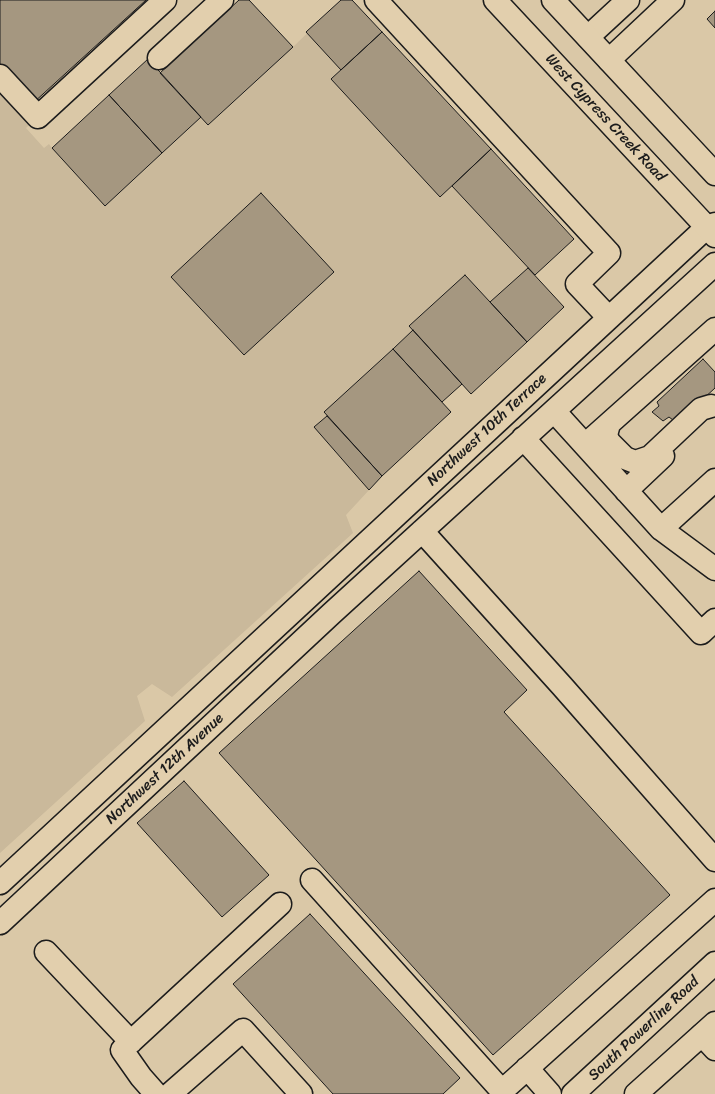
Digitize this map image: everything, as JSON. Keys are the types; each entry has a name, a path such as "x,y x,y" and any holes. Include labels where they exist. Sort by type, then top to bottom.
{"street":[{"path":"0,76 38,117 165,0"},
{"path":"159,58 222,0"},
{"path":"376,0 609,253 577,284 609,318"},
{"name":"West Cypress Creek Road","path":"495,0 712,229"},
{"path":"553,0 715,174"},
{"path":"588,38 628,0"},
{"path":"609,60 673,0"},
{"name":"Northwest 10th Terrace","path":"261,639 609,318 712,229"},
{"name":"Northwest 10th Terrace","path":"331,614 715,264"},
{"path":"585,445 715,329"},
{"path":"609,424 606,435 609,442 625,458 635,462 650,457 701,409 713,404"},
{"path":"626,491 706,417 713,404"},
{"path":"554,411 661,529 715,569"},
{"path":"523,438 701,633 713,627"},
{"path":"661,529 715,480"},
{"path":"382,527 403,548"},
{"path":"422,531 562,686 715,860"},
{"name":"Northwest 12th Avenue","path":"0,923 331,614"},
{"name":"Northwest 12th Avenue","path":"0,883 261,639"},
{"path":"312,880 502,1091 715,900"},
{"path":"156,1094 141,1077 122,1050 280,904"},
{"path":"46,952 131,1042"},
{"name":"South Powerline Road","path":"573,1094 715,963"},
{"path":"170,1094 244,1030 301,1094"},
{"path":"636,1094 711,1035"},
{"path":"527,1068 550,1094"}],"shaded area":[{"path":"0,0 165,0 26,128 44,148 49,144 52,148 148,59 160,73 239,0 249,0 293,47 341,0 352,0 574,239 535,275 564,307 471,394 462,384 442,402 451,412 382,476 346,515 353,533 172,697 152,684 137,696 145,721 0,853"}],"building":[{"path":"0,0 146,0 32,104 0,69"},
{"path":"239,0 249,0 293,47 208,125 160,73"},
{"path":"341,0 352,0 382,32 341,70 306,32"},
{"path":"715,11 715,28 707,19"},
{"path":"382,32 491,149 440,197 331,79"},
{"path":"148,59 201,117 162,153 109,95"},
{"path":"109,95 162,153 105,206 52,148"},
{"path":"491,149 574,239 535,275 452,186"},
{"path":"261,193 334,272 244,355 171,277"},
{"path":"528,268 564,307 527,342 490,302"},
{"path":"465,275 527,342 471,394 409,326"},
{"path":"413,330 462,384 442,402 393,349"},
{"path":"393,349 451,412 382,476 324,412"},
{"path":"703,359 715,372 715,388 677,423 669,417 663,421 652,412 659,406 657,402"},
{"path":"327,416 382,476 369,490 314,427"},
{"path":"419,571 527,690 504,712 670,895 493,1055 219,753"},
{"path":"184,781 269,875 222,917 137,823"},
{"path":"310,914 460,1078 443,1094 333,1094 233,984"}]}
